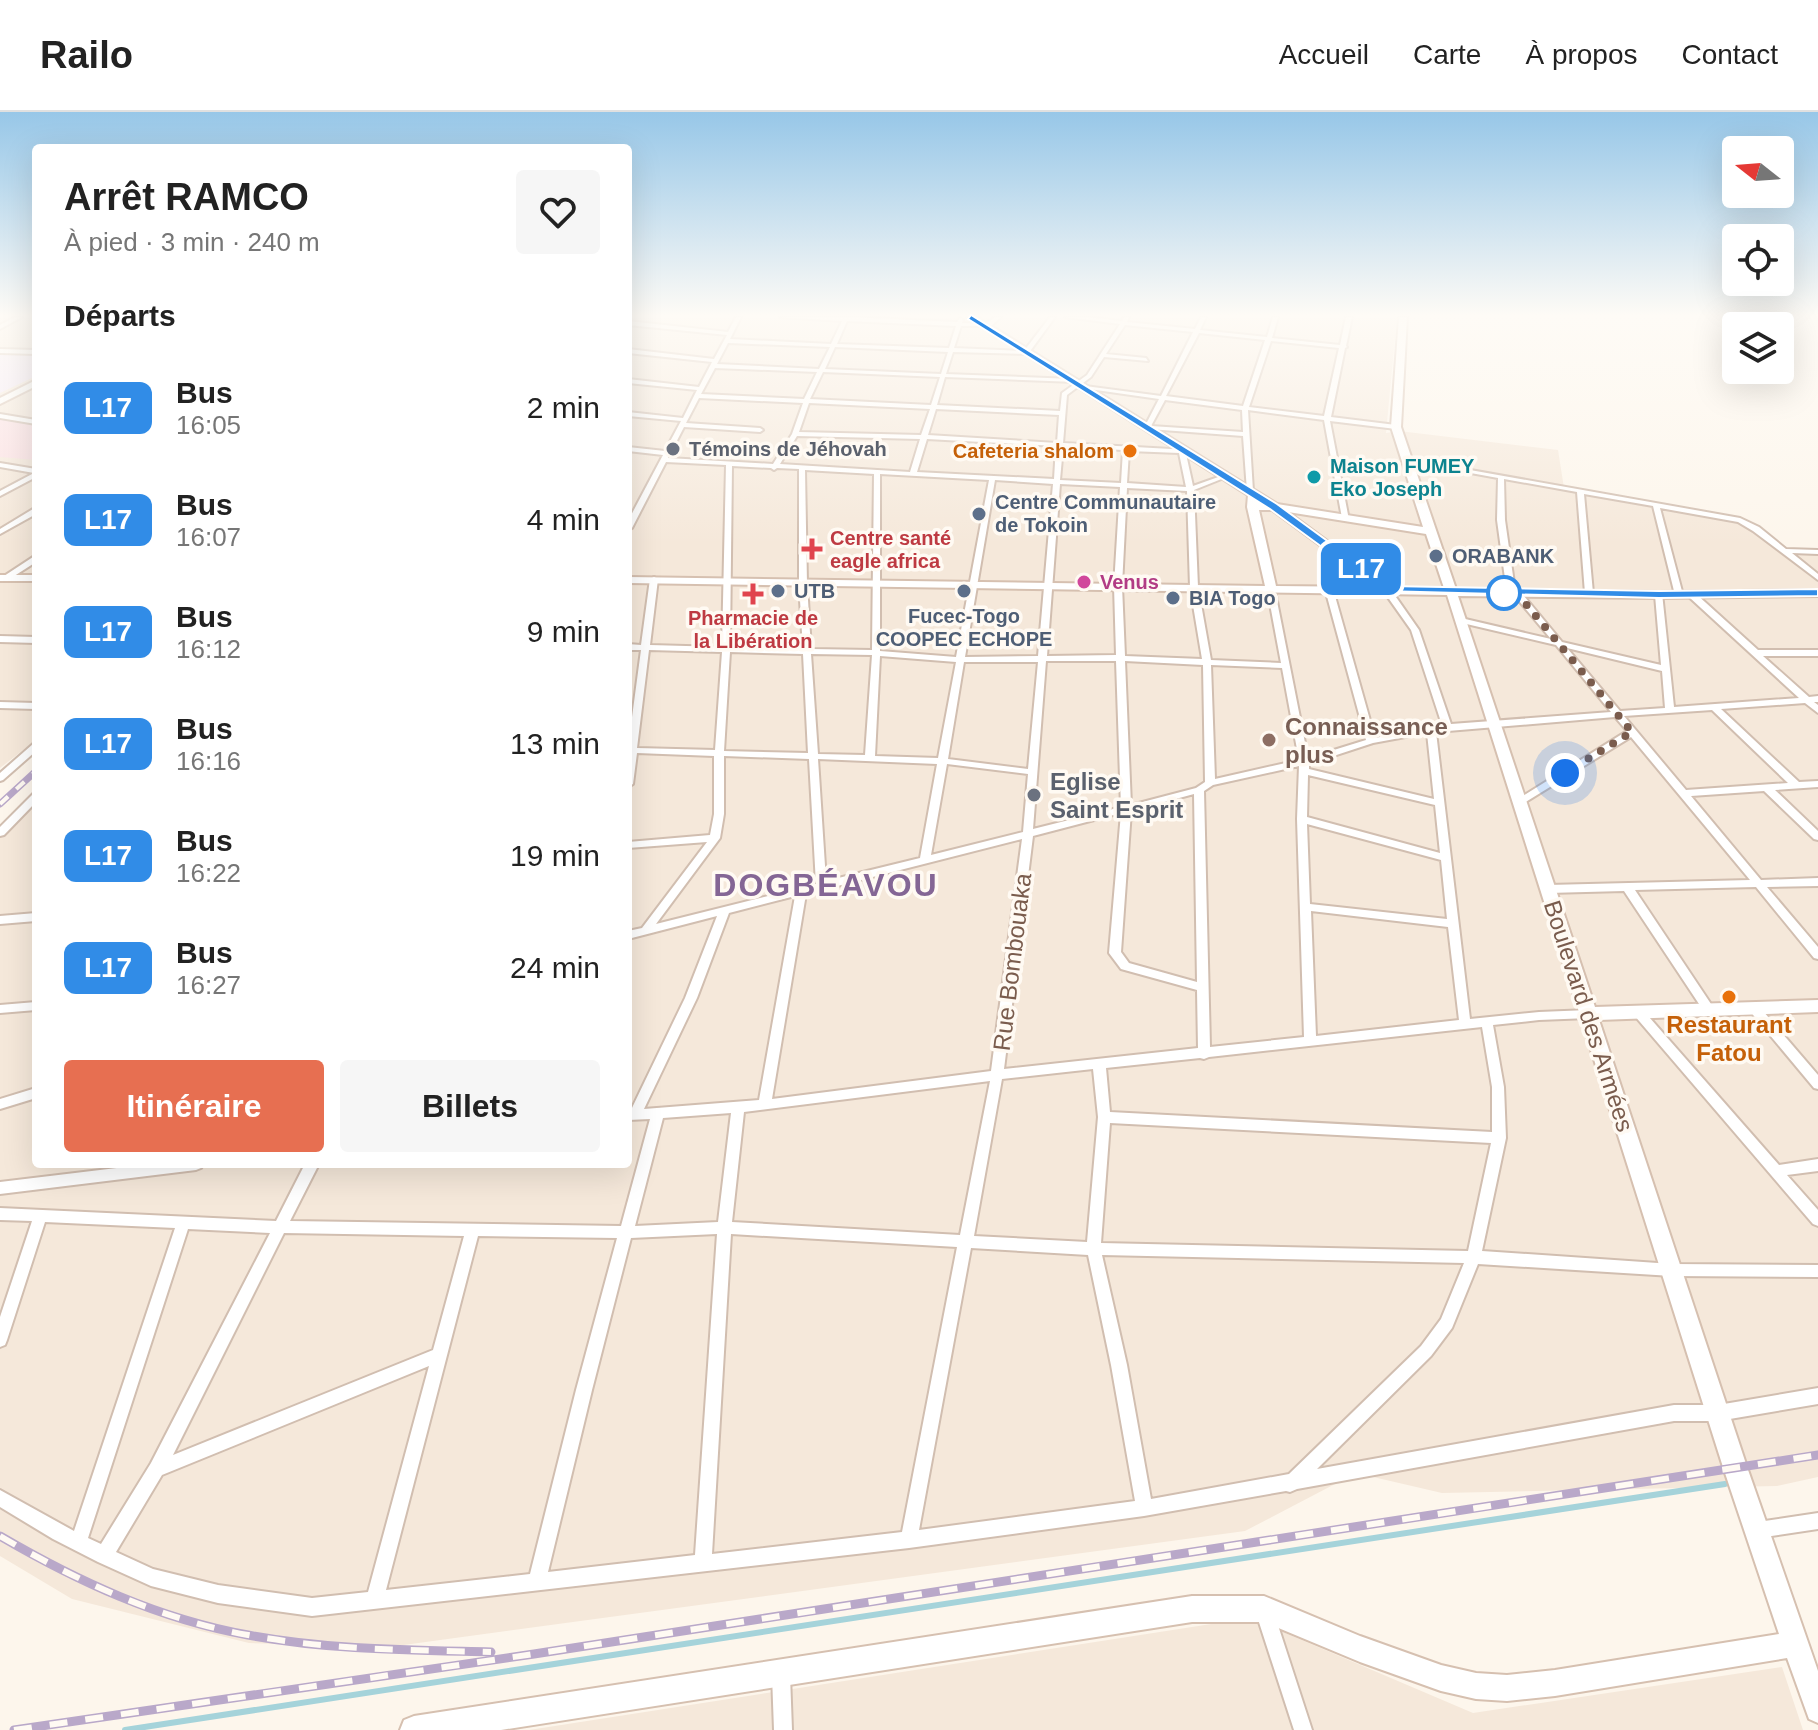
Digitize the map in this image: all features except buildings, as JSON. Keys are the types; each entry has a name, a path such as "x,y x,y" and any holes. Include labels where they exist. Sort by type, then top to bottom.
{"main road":[{"path":"1092,393 1274,507 1386,589"},
{"name":"Boulevard des Armées","path":"1398,393 1396,427 1405,459 1521,801 1718,1413 1818,1710"},
{"path":"1250,491 1271,588"},
{"path":"1252,507 1274,507 1429,531"},
{"path":"632,577 726,583 874,585 1386,589 1659,595 1818,593"},
{"path":"5,581 32,578"},
{"path":"1589,1014 1818,1006"},
{"path":"414,1730 1192,1609 1264,1609 1360,1649 1441,1678 1476,1686 1507,1688 1796,1644"}],"street":[{"path":"632,513 700,393"},
{"path":"705,393 806,402 1061,413"},
{"path":"774,468 795,434 811,393"},
{"path":"913,473 938,393"},
{"name":"Rue Bombouaka","path":"909,1540 997,1075 1028,833 1065,393"},
{"path":"1130,393 1396,427"},
{"path":"1166,393 1149,427 1245,434"},
{"path":"1250,491 1245,409 1251,393"},
{"path":"1333,393 1327,419 1346,518"},
{"path":"632,415 760,430"},
{"path":"0,416 32,421"},
{"path":"795,434 925,437 1186,452 1194,587 1207,664 1210,783"},
{"path":"1126,448 1118,586 1126,809 1115,953 1125,966 1204,988"},
{"path":"632,450 729,466 1190,489 1226,476"},
{"path":"1405,459 1740,520 1818,578"},
{"path":"0,465 32,471"},
{"path":"646,930 715,838 719,814 719,753 726,651 729,466"},
{"path":"802,470 803,584 821,886"},
{"path":"0,494 32,474"},
{"path":"870,759 876,653 877,474"},
{"path":"1501,477 1501,515 1513,592 1561,644 1818,955"},
{"path":"925,860 992,480"},
{"path":"1580,491 1589,593"},
{"path":"1656,505 1679,595"},
{"path":"0,532 32,513"},
{"path":"1785,551 1818,552"},
{"path":"5,581 32,562"},
{"path":"632,743 646,648 650,579"},
{"path":"1271,588 1304,766 1302,819 1308,907 1310,1042"},
{"path":"1329,589 1371,741"},
{"path":"1386,589 1415,630 1447,727"},
{"path":"1659,595 1670,710"},
{"path":"1692,595 1813,700 1818,710"},
{"path":"1461,620 1666,669"},
{"path":"0,639 32,640"},
{"path":"632,647 876,653 958,660 1120,658 1286,666"},
{"path":"1757,653 1818,653"},
{"path":"632,934 1199,790 1210,783 1304,766 1371,741 1431,729 1813,700"},
{"path":"0,705 32,706"},
{"path":"1714,707 1796,785"},
{"path":"1431,729 1465,1024"},
{"path":"1521,801 1632,732"},
{"path":"0,778 32,750"},
{"path":"632,750 944,761 1032,772"},
{"path":"1304,766 1440,803"},
{"path":"1684,793 1818,784"},
{"path":"1766,787 1818,837"},
{"path":"1199,790 1204,1054"},
{"path":"0,833 32,800"},
{"path":"1302,819 1446,858"},
{"path":"632,845 715,838"},
{"path":"1548,889 1818,882"},
{"path":"1627,887 1709,1010"},
{"path":"765,1105 801,891"},
{"path":"1308,907 1454,924"},
{"path":"632,1114 691,998 724,912"},
{"path":"0,920 32,917"},
{"path":"0,1009 32,1006"},
{"path":"1753,1007 1818,1084"},
{"path":"1638,1012 1818,1220"},
{"path":"632,1114 738,1108 997,1075 1465,1024 1589,1014"},
{"path":"1290,1484 1426,1351 1447,1323 1474,1257 1499,1138 1498,1087 1487,1023"},
{"path":"1099,1064 1104,1117 1094,1249 1119,1365 1144,1508"},
{"path":"0,1104 32,1094"},
{"path":"703,1561 724,1228 738,1108"},
{"path":"537,1582 658,1112"},
{"path":"1104,1117 1499,1138"},
{"path":"1778,1171 1818,1165"},
{"path":"0,1188 163,1168"},
{"path":"104,1556 157,1469 310,1168"},
{"path":"0,1214 281,1227 626,1232 724,1228 966,1244 1474,1257 1672,1270 1818,1271"},
{"path":"0,1340 40,1217"},
{"path":"79,1540 183,1224"},
{"path":"375,1598 473,1229"},
{"path":"157,1469 439,1355"},
{"path":"0,1498 59,1533 151,1577 218,1594 312,1607 909,1540 1144,1508 1674,1413 1718,1413 1818,1396"},
{"path":"1758,1530 1818,1521"},
{"path":"1264,1609 1303,1730"},
{"path":"781,1674 783,1730"}],"shaded area":[{"path":"0,393 32,393 32,743 0,768"},
{"path":"632,393 1390,393 1386,433 1399,431 1558,450 1564,488 1737,521 1783,552 1818,553 1818,1477 1777,1486 1442,1493 1356,1473 1245,1531 389,1647 249,1643 72,1599 0,1556 0,837 32,805 32,1168 632,1168"},
{"path":"0,418 32,422 32,460 0,457"},
{"path":"1250,1618 1473,1713 1782,1667 1803,1730 529,1730"}],"waterway":[{"path":"125,1730 1725,1484"}],"railway":[{"path":"0,804 32,775"},
{"path":"14,1730 534,1654 1818,1455"},
{"path":"0,1536 89,1583 151,1609 215,1628 278,1640 339,1646 491,1652"}],"bus line":[{"name":"L17","path":"1091,393 1274,507 1386,589 1659,595 1818,593"}],"place":[{"name":"Témoins de Jéhovah","path":"673,449"},
{"name":"Cafeteria shalom","path":"1130,451"},
{"name":"Maison FUMEY Eko Joseph","path":"1314,477"},
{"name":"Centre Communautaire de Tokoin","path":"979,514"},
{"name":"Centre santé eagle africa","path":"812,549"},
{"name":"ORABANK","path":"1436,556"},
{"name":"Venus","path":"1084,582"},
{"name":"UTB","path":"778,591"},
{"name":"Fucec-Togo COOPEC ECHOPE","path":"964,591"},
{"name":"Pharmacie de la Libération","path":"753,594"},
{"name":"BIA Togo","path":"1173,598"},
{"name":"Connaissance plus","path":"1269,740"},
{"name":"Eglise Saint Esprit","path":"1034,795"},
{"name":"Restaurant Fatou","path":"1729,997"}],"district":[{"name":"DOGBÉAVOU","path":"826,885"}],"route":[{"path":"1504,593 1516,592 1632,732 1565,773"}]}
